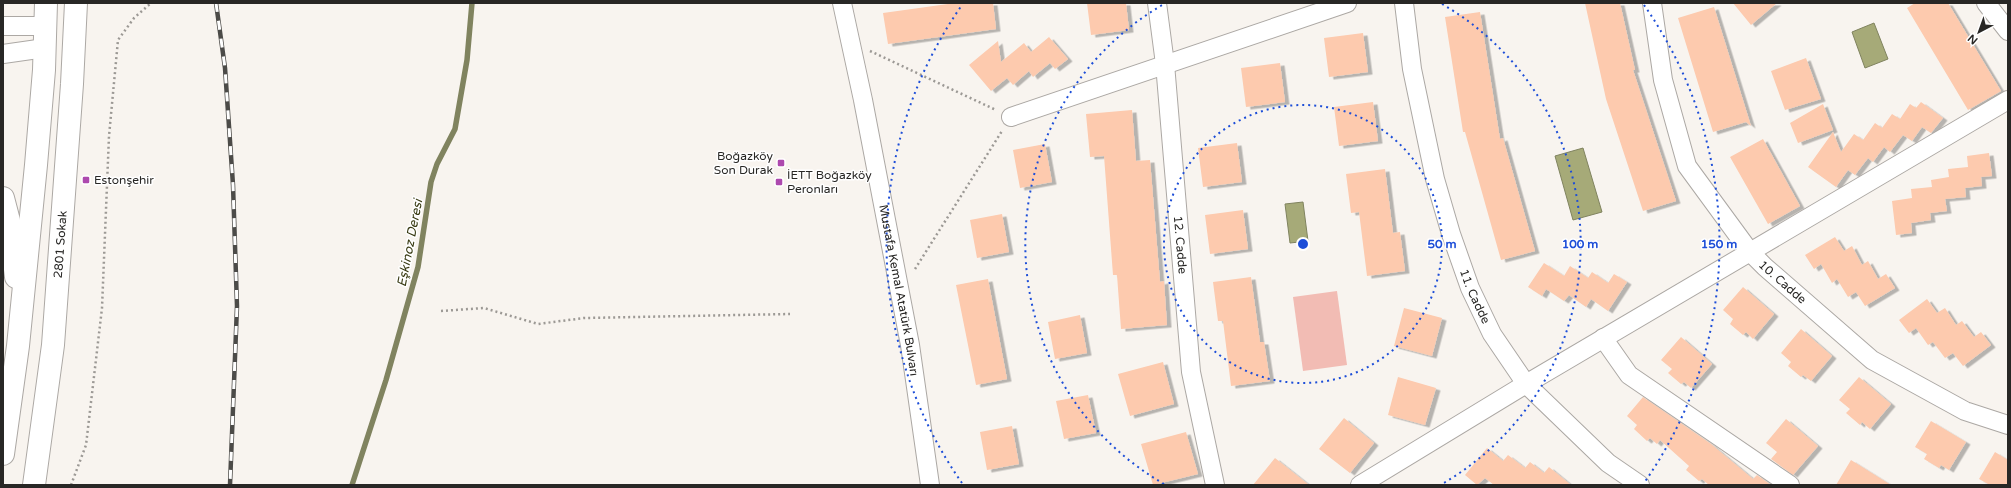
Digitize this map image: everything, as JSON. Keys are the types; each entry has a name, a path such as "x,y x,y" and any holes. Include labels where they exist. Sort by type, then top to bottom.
{"main road":[{"path":"46,3 45,26 50,46 60,64 47,270 53,345"},
{"path":"50,46 67,35 76,12"},
{"name":"2801 Sokak","path":"34,485 53,345 76,12"},
{"path":"3,454 21,314 50,46"},
{"path":"3,198 9,221 21,314"}],"street":[{"name":"Mustafa Kemal Atatürk Bulvarı","path":"842,3 863,100 910,345 930,485"},
{"name":"12. Cadde","path":"1157,3 1165,64 1191,372 1215,485"},
{"path":"1010,117 1347,3"},
{"name":"11. Cadde","path":"1404,3 1412,69 1435,178 1451,234 1470,288 1492,334 1526,384 1608,463 1640,485"},
{"name":"10. Cadde","path":"1653,3 1663,80 1687,166 1750,252 1765,267 1872,360 1964,411 2008,425"},
{"path":"1986,3 2008,31"},
{"path":"3,26 45,26"},
{"path":"3,54 50,46"},
{"path":"1360,485 1526,384 2008,100"},
{"path":"1604,338 1629,375 1790,485"}],"path":[{"path":"71,485 86,445 102,308 109,136 118,40 134,18 151,3"},
{"path":"850,41 1010,117 900,292"},
{"path":"441,311 484,308 538,324 584,318 790,314"}],"shaded area":[{"path":"1874,23 1888,59 1865,68 1852,32"},
{"path":"1583,148 1602,212 1573,220 1555,156"},
{"path":"1303,202 1308,241 1290,243 1285,204"},
{"path":"1337,291 1347,365 1303,371 1293,297"}],"building":[{"path":"955,3 993,3 996,29 888,44 883,13"},
{"path":"1087,3 1126,3 1129,30 1091,35"},
{"path":"1585,3 1620,3 1635,70 1633,70 1676,201 1643,211 1606,99"},
{"path":"1733,3 1777,3 1751,25"},
{"path":"1915,3 1948,3 2001,91 1968,110 1907,8"},
{"path":"1714,7 1751,126 1746,122 1713,132 1678,18"},
{"path":"1480,12 1500,139 1503,138 1535,251 1501,260 1465,132 1463,132 1445,17"},
{"path":"1363,33 1368,72 1329,77 1324,38"},
{"path":"1049,37 1068,59 1055,69 1050,63 1033,77 1029,71 1013,85 1007,78 991,91 969,65 998,41 1001,62 1024,43 1031,52"},
{"path":"1806,58 1821,99 1785,110 1771,71"},
{"path":"1280,63 1285,102 1246,107 1241,68"},
{"path":"1373,102 1378,141 1339,146 1334,107"},
{"path":"1921,102 1943,118 1931,133 1922,127 1912,141 1903,135 1890,152 1884,147 1873,162 1868,158 1855,175 1848,170 1836,187 1808,167 1833,132 1841,152 1854,134 1863,140 1875,123 1882,128 1892,114 1900,119 1910,104 1916,108"},
{"path":"1823,104 1833,130 1798,143 1790,123"},
{"path":"1132,110 1136,161 1150,160 1160,282 1164,281 1167,325 1121,329 1117,275 1113,275 1104,156 1090,157 1086,114"},
{"path":"1763,139 1800,206 1768,224 1730,157"},
{"path":"1237,143 1242,182 1203,187 1198,148"},
{"path":"1045,144 1052,182 1020,188 1013,150"},
{"path":"1989,153 1992,176 1981,177 1982,186 1965,188 1966,197 1945,199 1947,211 1930,213 1931,220 1911,223 1912,233 1896,235 1892,201 1912,198 1911,189 1932,187 1931,180 1949,177 1948,169 1968,167 1967,156"},
{"path":"1385,169 1393,233 1400,232 1405,271 1367,276 1359,212 1351,213 1346,174"},
{"path":"1243,210 1248,249 1210,254 1205,215"},
{"path":"1002,214 1009,252 977,258 970,220"},
{"path":"1835,237 1844,251 1852,246 1862,265 1868,261 1878,279 1886,274 1895,288 1865,306 1856,292 1848,297 1837,279 1832,283 1821,264 1814,269 1805,255"},
{"path":"1544,263 1564,276 1570,266 1588,278 1592,272 1608,283 1614,274 1627,282 1608,311 1591,299 1586,307 1569,295 1564,301 1546,289 1542,296 1528,287"},
{"path":"1251,277 1260,342 1264,342 1270,381 1231,386 1223,321 1218,321 1213,282"},
{"path":"988,279 1007,379 976,385 956,285"},
{"path":"1743,287 1774,314 1753,339 1746,332 1743,335 1730,324 1733,319 1723,310"},
{"path":"1927,299 1937,313 1945,308 1956,325 1962,321 1974,337 1981,332 1991,345 1963,366 1953,353 1945,358 1933,342 1928,345 1916,328 1909,333 1899,320"},
{"path":"1404,308 1442,318 1432,356 1394,346"},
{"path":"1080,315 1087,353 1055,359 1048,322"},
{"path":"1801,329 1832,356 1811,381 1803,375 1801,377 1788,366 1791,362 1781,353"},
{"path":"1681,337 1712,364 1691,388 1684,382 1681,384 1668,373 1672,369 1661,360"},
{"path":"1163,362 1174,404 1130,416 1118,374"},
{"path":"1398,377 1436,388 1425,425 1388,415"},
{"path":"1859,377 1891,404 1870,429 1862,422 1860,425 1846,413 1850,409 1839,400"},
{"path":"1088,395 1096,433 1064,439 1056,401"},
{"path":"1643,397 1711,444 1753,479 1757,475 1771,485 1709,485 1702,479 1699,481 1686,470 1689,466 1660,440 1657,444 1650,438 1647,441 1634,429 1637,425 1627,416"},
{"path":"1344,418 1374,443 1350,473 1319,449"},
{"path":"1786,419 1818,446 1793,475 1771,459 1777,452 1766,443"},
{"path":"1931,421 1966,442 1949,470 1941,465 1939,468 1924,459 1927,454 1915,447"},
{"path":"1012,426 1019,464 987,470 980,432"},
{"path":"1186,432 1198,474 1153,485 1141,444"},
{"path":"1487,448 1503,461 1508,455 1525,468 1530,462 1544,473 1549,467 1571,485 1494,485 1485,478 1477,485 1465,475"},
{"path":"1995,452 2008,460 2008,485 1990,485 1979,479"},
{"path":"1275,458 1309,485 1253,485"},
{"path":"1851,460 1891,485 1836,485"}],"waterway":[{"name":"Eşkinoz Deresi","path":"352,485 386,380 418,267 431,182 437,164 455,129 467,60 472,3"}],"railway":[{"path":"216,3 225,68 233,185 237,306 230,485"}],"place":[{"name":"Boğazköy Son Durak","path":"781,163"},
{"name":"Estonşehir","path":"86,180"},
{"name":"İETT Boğazköy Peronları","path":"779,182"}]}
